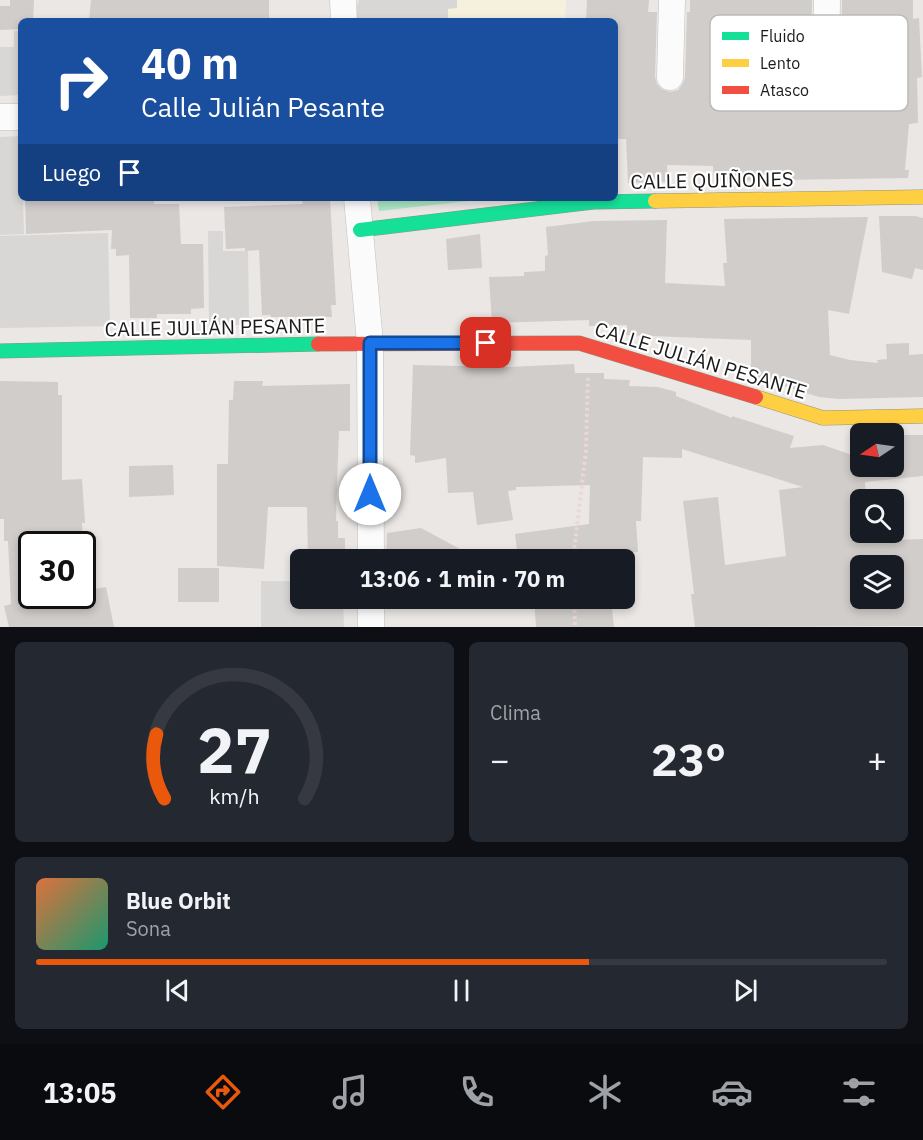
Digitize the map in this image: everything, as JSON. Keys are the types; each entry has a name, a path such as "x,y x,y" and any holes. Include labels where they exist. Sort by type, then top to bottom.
{"street":[{"path":"343,0 344,18"},
{"path":"670,77 672,0"},
{"path":"827,0 827,15"},
{"path":"0,117 18,117"},
{"name":"CALLE QUIÑONES","path":"360,230 593,202 923,197"},
{"path":"357,201 370,343 370,549"},
{"name":"CALLE JULIÁN PESANTE","path":"0,351 370,343 579,343 823,418 923,416"},
{"path":"371,609 371,627"}],"path":[{"path":"574,549 586,450 589,346"},
{"path":"574,609 575,627"}],"shaded area":[{"path":"359,0 566,0 565,18 356,18"},
{"path":"359,0 457,0 457,8 448,9 448,18 356,18"},
{"path":"14,31 18,31 18,95 0,96 0,47 14,47"},
{"path":"18,136 18,201 23,201 24,234 0,235 0,137"},
{"path":"208,231 223,231 223,251 248,251 249,325 209,325"},
{"path":"108,233 110,326 0,328 0,236"},
{"path":"261,581 290,581 290,609 343,609 344,627 261,627"}],"green space":[{"path":"377,201 468,201 379,211"}],"building":[{"path":"10,0 34,0 33,18 18,18 18,29 0,30 0,6 10,6"},
{"path":"91,0 269,0 269,18 89,18"},
{"path":"587,0 649,0 648,12 657,12 655,77 662,89 670,92 678,90 685,78 687,12 690,12 690,0 812,0 812,15 710,15 710,111 908,111 908,15 842,15 842,0 913,0 913,19 919,18 922,77 917,78 918,123 909,124 905,170 909,170 908,178 714,181 713,166 667,165 668,182 628,183 626,139 618,139 618,18 586,18"},
{"path":"25,201 154,201 154,204 179,204 181,244 203,244 204,308 191,309 191,314 157,314 157,318 130,318 129,255 116,256 116,249 111,249 112,230 26,234"},
{"path":"302,201 330,201 336,305 331,305 332,317 262,315 259,250 226,249 224,207 303,204"},
{"path":"879,216 923,218 923,270 915,268 912,279 882,272"},
{"path":"868,217 849,314 828,310 830,355 878,363 877,360 887,359 886,344 909,343 909,355 923,354 923,397 839,399 819,397 751,376 751,340 626,335 627,325 589,326 589,320 492,323 489,277 524,276 524,272 545,271 545,256 548,255 546,227 594,221 667,220 665,283 725,286 723,263 727,263 724,219"},
{"path":"480,234 482,268 448,270 446,239"},
{"path":"574,364 575,373 604,373 604,379 630,380 629,386 658,387 676,392 676,396 732,418 732,416 794,436 790,448 823,445 850,454 850,477 904,477 904,435 923,435 923,476 865,482 865,489 850,489 850,543 904,543 904,540 923,539 923,626 695,627 691,594 694,594 683,501 718,497 725,565 786,556 779,490 803,487 682,449 682,458 643,457 641,521 636,521 638,552 635,552 635,549 517,549 515,534 589,524 590,485 516,487 516,490 508,491 513,520 477,525 473,492 448,493 446,458 415,463 415,456 410,455 413,365 508,367"},
{"path":"0,381 58,382 58,395 62,395 62,480 82,479 85,523 82,523 82,531 18,531 18,609 96,609 96,589 106,587 114,627 9,627 4,606 11,604 8,541 4,541 4,519 0,519"},
{"path":"234,381 263,381 262,386 350,384 350,431 339,431 337,481 338,538 345,538 345,549 308,549 307,507 268,507 264,569 217,566 217,464 228,464 229,400 233,400"},
{"path":"173,465 174,495 129,497 129,466"},
{"path":"421,528 460,549 386,549 387,533"},
{"path":"178,568 219,568 219,602 178,602"},
{"path":"535,609 612,609 614,627 536,627"}],"traffic: fast":[{"path":"360,230 593,202 655,201"},
{"path":"0,351 318,344"}],"traffic: slow":[{"path":"655,201 923,197"},
{"path":"756,397 823,418 923,416"}],"traffic: jam":[{"path":"318,344 579,343 756,397"}],"route":[{"path":"370,494 370,343 486,343"}]}
